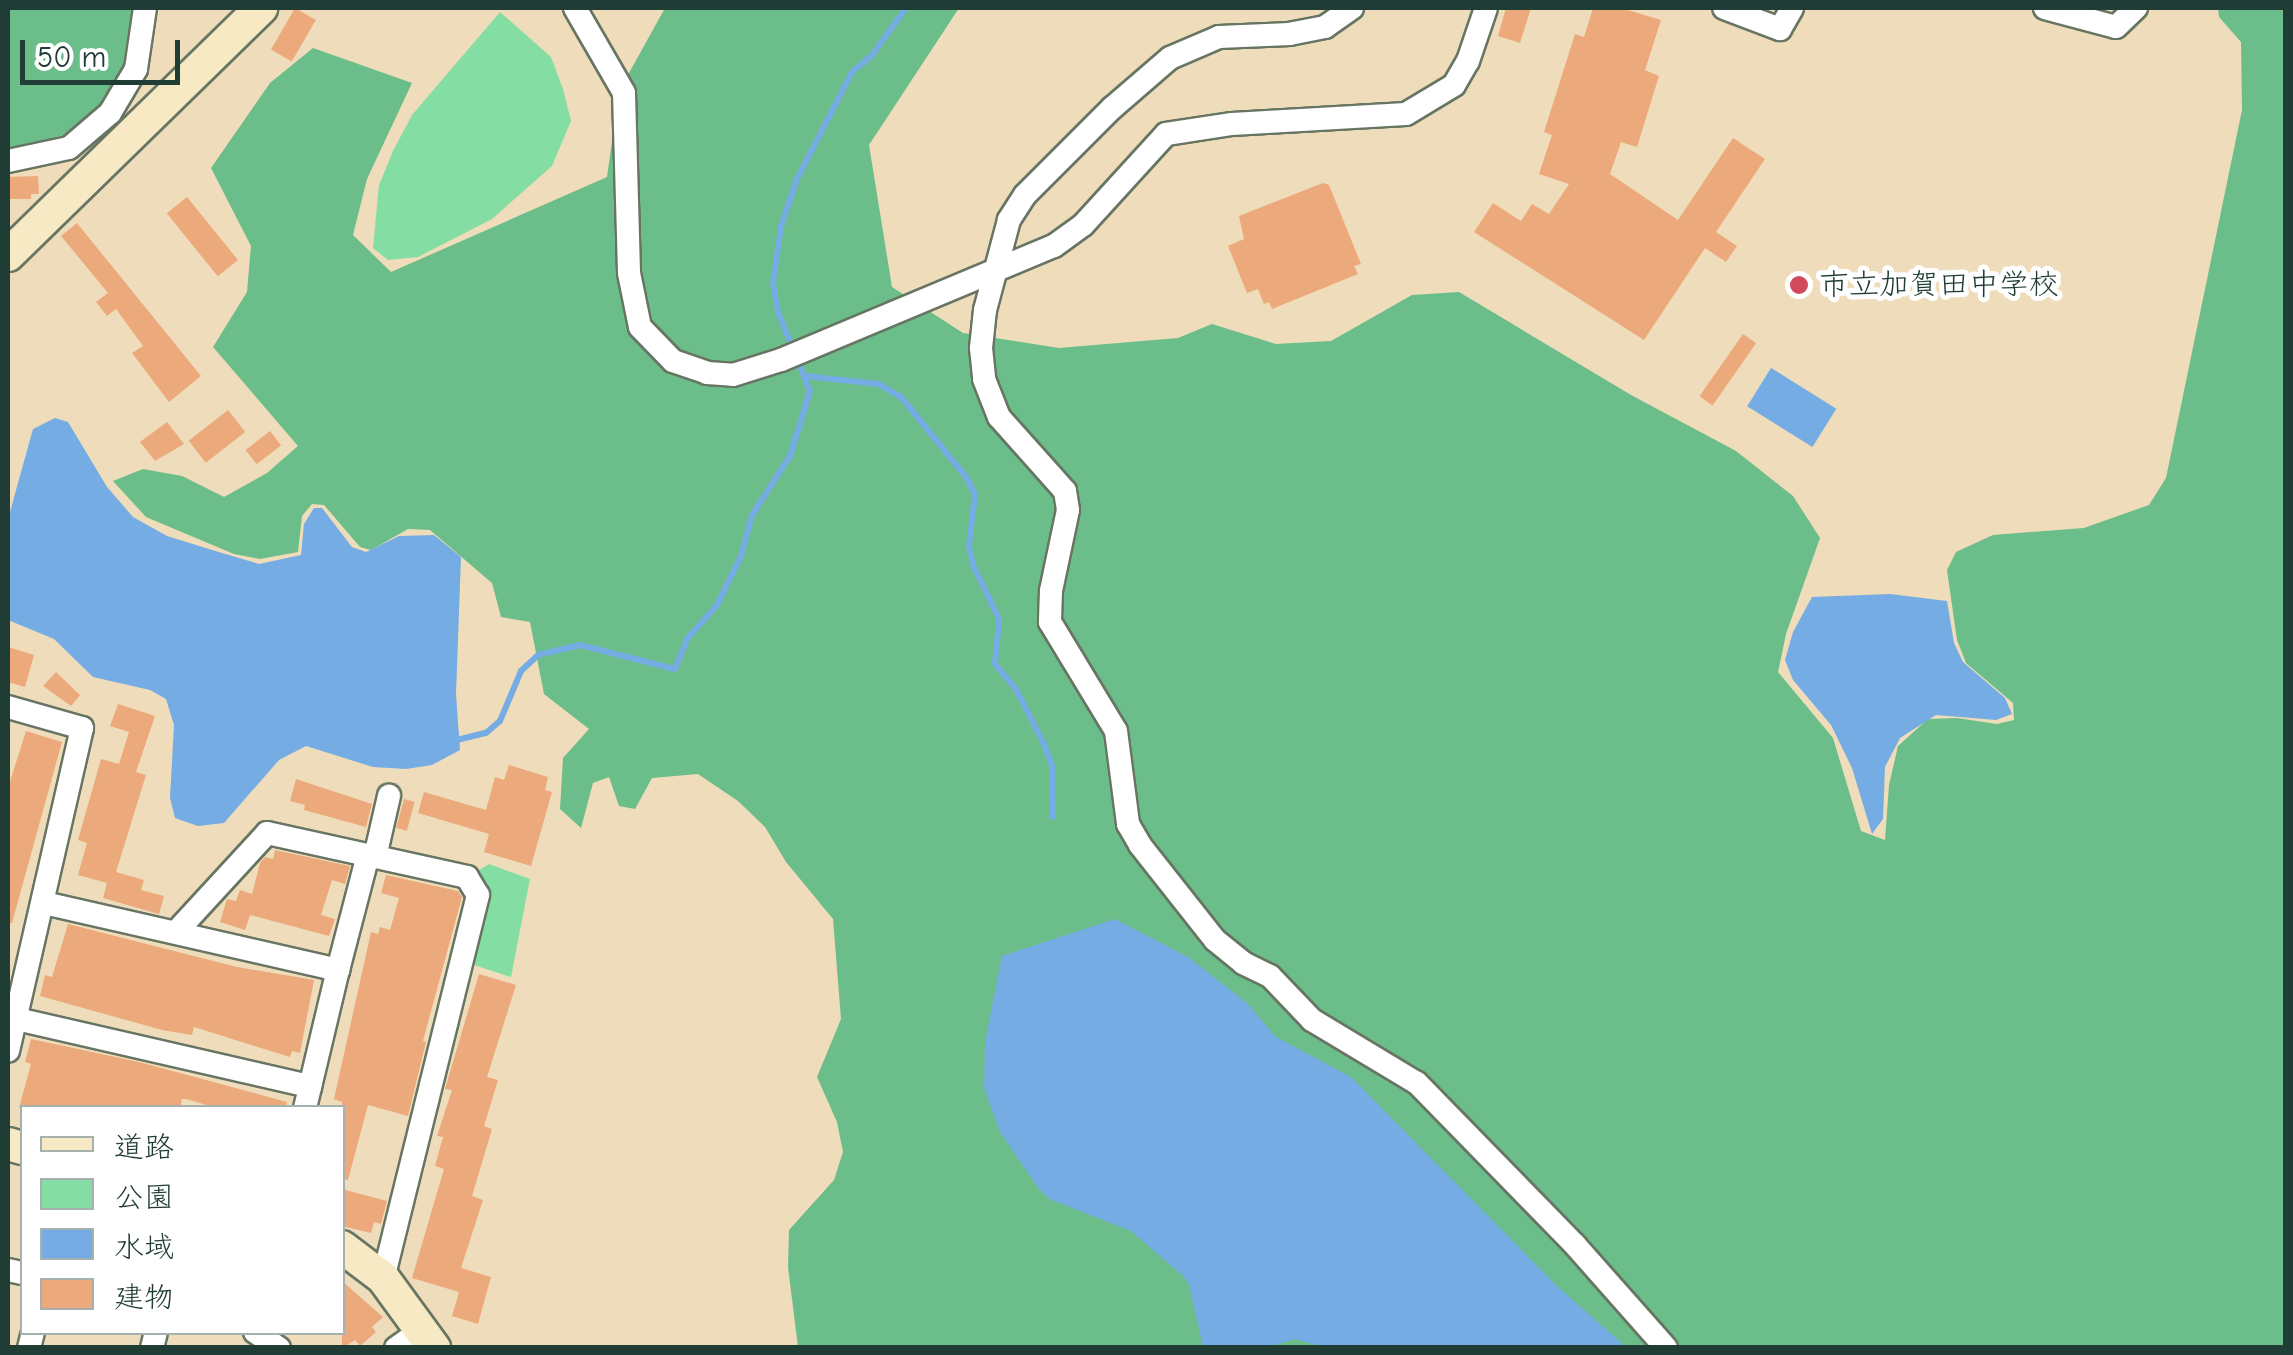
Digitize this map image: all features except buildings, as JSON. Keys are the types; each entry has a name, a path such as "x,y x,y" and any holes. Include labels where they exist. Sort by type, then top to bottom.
{"street":[{"path":"8,161 69,148 120,123 136,69 145,8"},
{"path":"8,254 120,123 262,8"},
{"path":"575,8 624,93 628,273 640,327 673,361 707,373 732,375 782,360 1054,246 1083,225 1166,134 1232,124 1406,114 1437,100 1454,86 1468,61 1486,8"},
{"path":"1352,8 1325,27 1290,34 1219,36 1170,58 1112,108 1015,208 985,310 981,348 984,379 999,416 1065,490 1068,510 1051,591 1050,622 1116,731 1128,824 1140,844 1215,940 1243,963 1270,976 1312,1020 1417,1083 1575,1245 1666,1348"},
{"path":"1724,8 1780,29 1792,8"},
{"path":"2045,8 2116,27 2136,8"},
{"path":"8,706 82,728 44,903 11,1018 8,1052"},
{"path":"11,1018 308,1097 338,970 389,796"},
{"path":"176,932 267,833 467,877 478,895 383,1278"},
{"path":"44,903 338,970"},
{"path":"345,1249 383,1278 418,1341"}],"green space":[{"path":"8,8 133,8 134,17 127,65 103,106 64,135 18,148 8,148"},
{"path":"665,8 959,8 869,145 892,287 963,333 1059,348 1178,338 1212,324 1276,344 1331,341 1412,295 1459,292 1631,395 1736,451 1793,496 1820,538 1786,634 1778,672 1833,738 1861,831 1885,840 1889,785 1898,746 1928,719 1957,718 1997,724 2014,720 2013,703 1966,663 1957,640 1947,570 1956,552 1993,535 2084,528 2149,505 2166,478 2242,110 2241,42 2219,17 2218,8 2285,8 2285,1347 798,1347 788,1267 789,1230 834,1180 843,1152 837,1122 817,1077 841,1019 833,919 786,862 765,827 738,801 698,774 652,778 635,809 619,806 609,777 593,783 581,828 560,809 563,758 589,729 544,694 530,622 501,617 492,583 430,530 408,529 371,550 360,547 324,505 312,504 302,516 298,552 260,559 234,554 146,517 113,481 143,469 182,476 224,497 267,473 298,446 213,347 247,292 251,246 211,168 270,83 313,48 412,83 367,179 353,235 391,272 607,177 619,91"},
{"path":"500,12 551,57 563,89 571,121 552,166 492,219 418,257 388,260 373,248 379,185 393,151 412,115"},
{"path":"489,864 530,879 511,977 465,962 471,875"}],"water":[{"path":"1771,368 1836,409 1812,447 1747,406"},
{"path":"55,418 68,422 107,487 133,517 167,536 259,564 301,555 304,524 314,508 322,508 352,547 366,552 399,536 434,535 461,557 456,694 460,750 432,765 406,769 373,767 306,746 279,760 224,823 198,826 175,818 170,798 174,725 166,699 150,690 93,677 54,639 8,620 8,519 33,429"},
{"path":"1890,594 1947,601 1954,643 1963,662 2005,698 2012,714 1996,720 1936,715 1900,738 1885,767 1883,819 1872,834 1852,768 1831,725 1793,680 1785,660 1793,632 1812,597"},
{"path":"1115,919 1188,957 1247,1003 1276,1037 1351,1077 1557,1286 1626,1347 1326,1348 1295,1339 1269,1347 1203,1347 1189,1285 1183,1276 1131,1231 1049,1199 1000,1132 984,1088 985,1042 1002,956"}],"waterway":[{"path":"453,741 486,733 500,721 521,671 538,655 580,645 675,669 687,639 717,605 741,556 752,515 790,456 810,391 778,312 773,283 781,226 797,179 852,72 872,55 906,8"},
{"path":"805,376 879,384 901,397 966,477 975,494 969,546 973,565 999,619 995,664 1016,689 1044,744 1052,766 1053,817"}],"place":[{"name":"市立加賀田中学校","path":"1799,285"}]}
